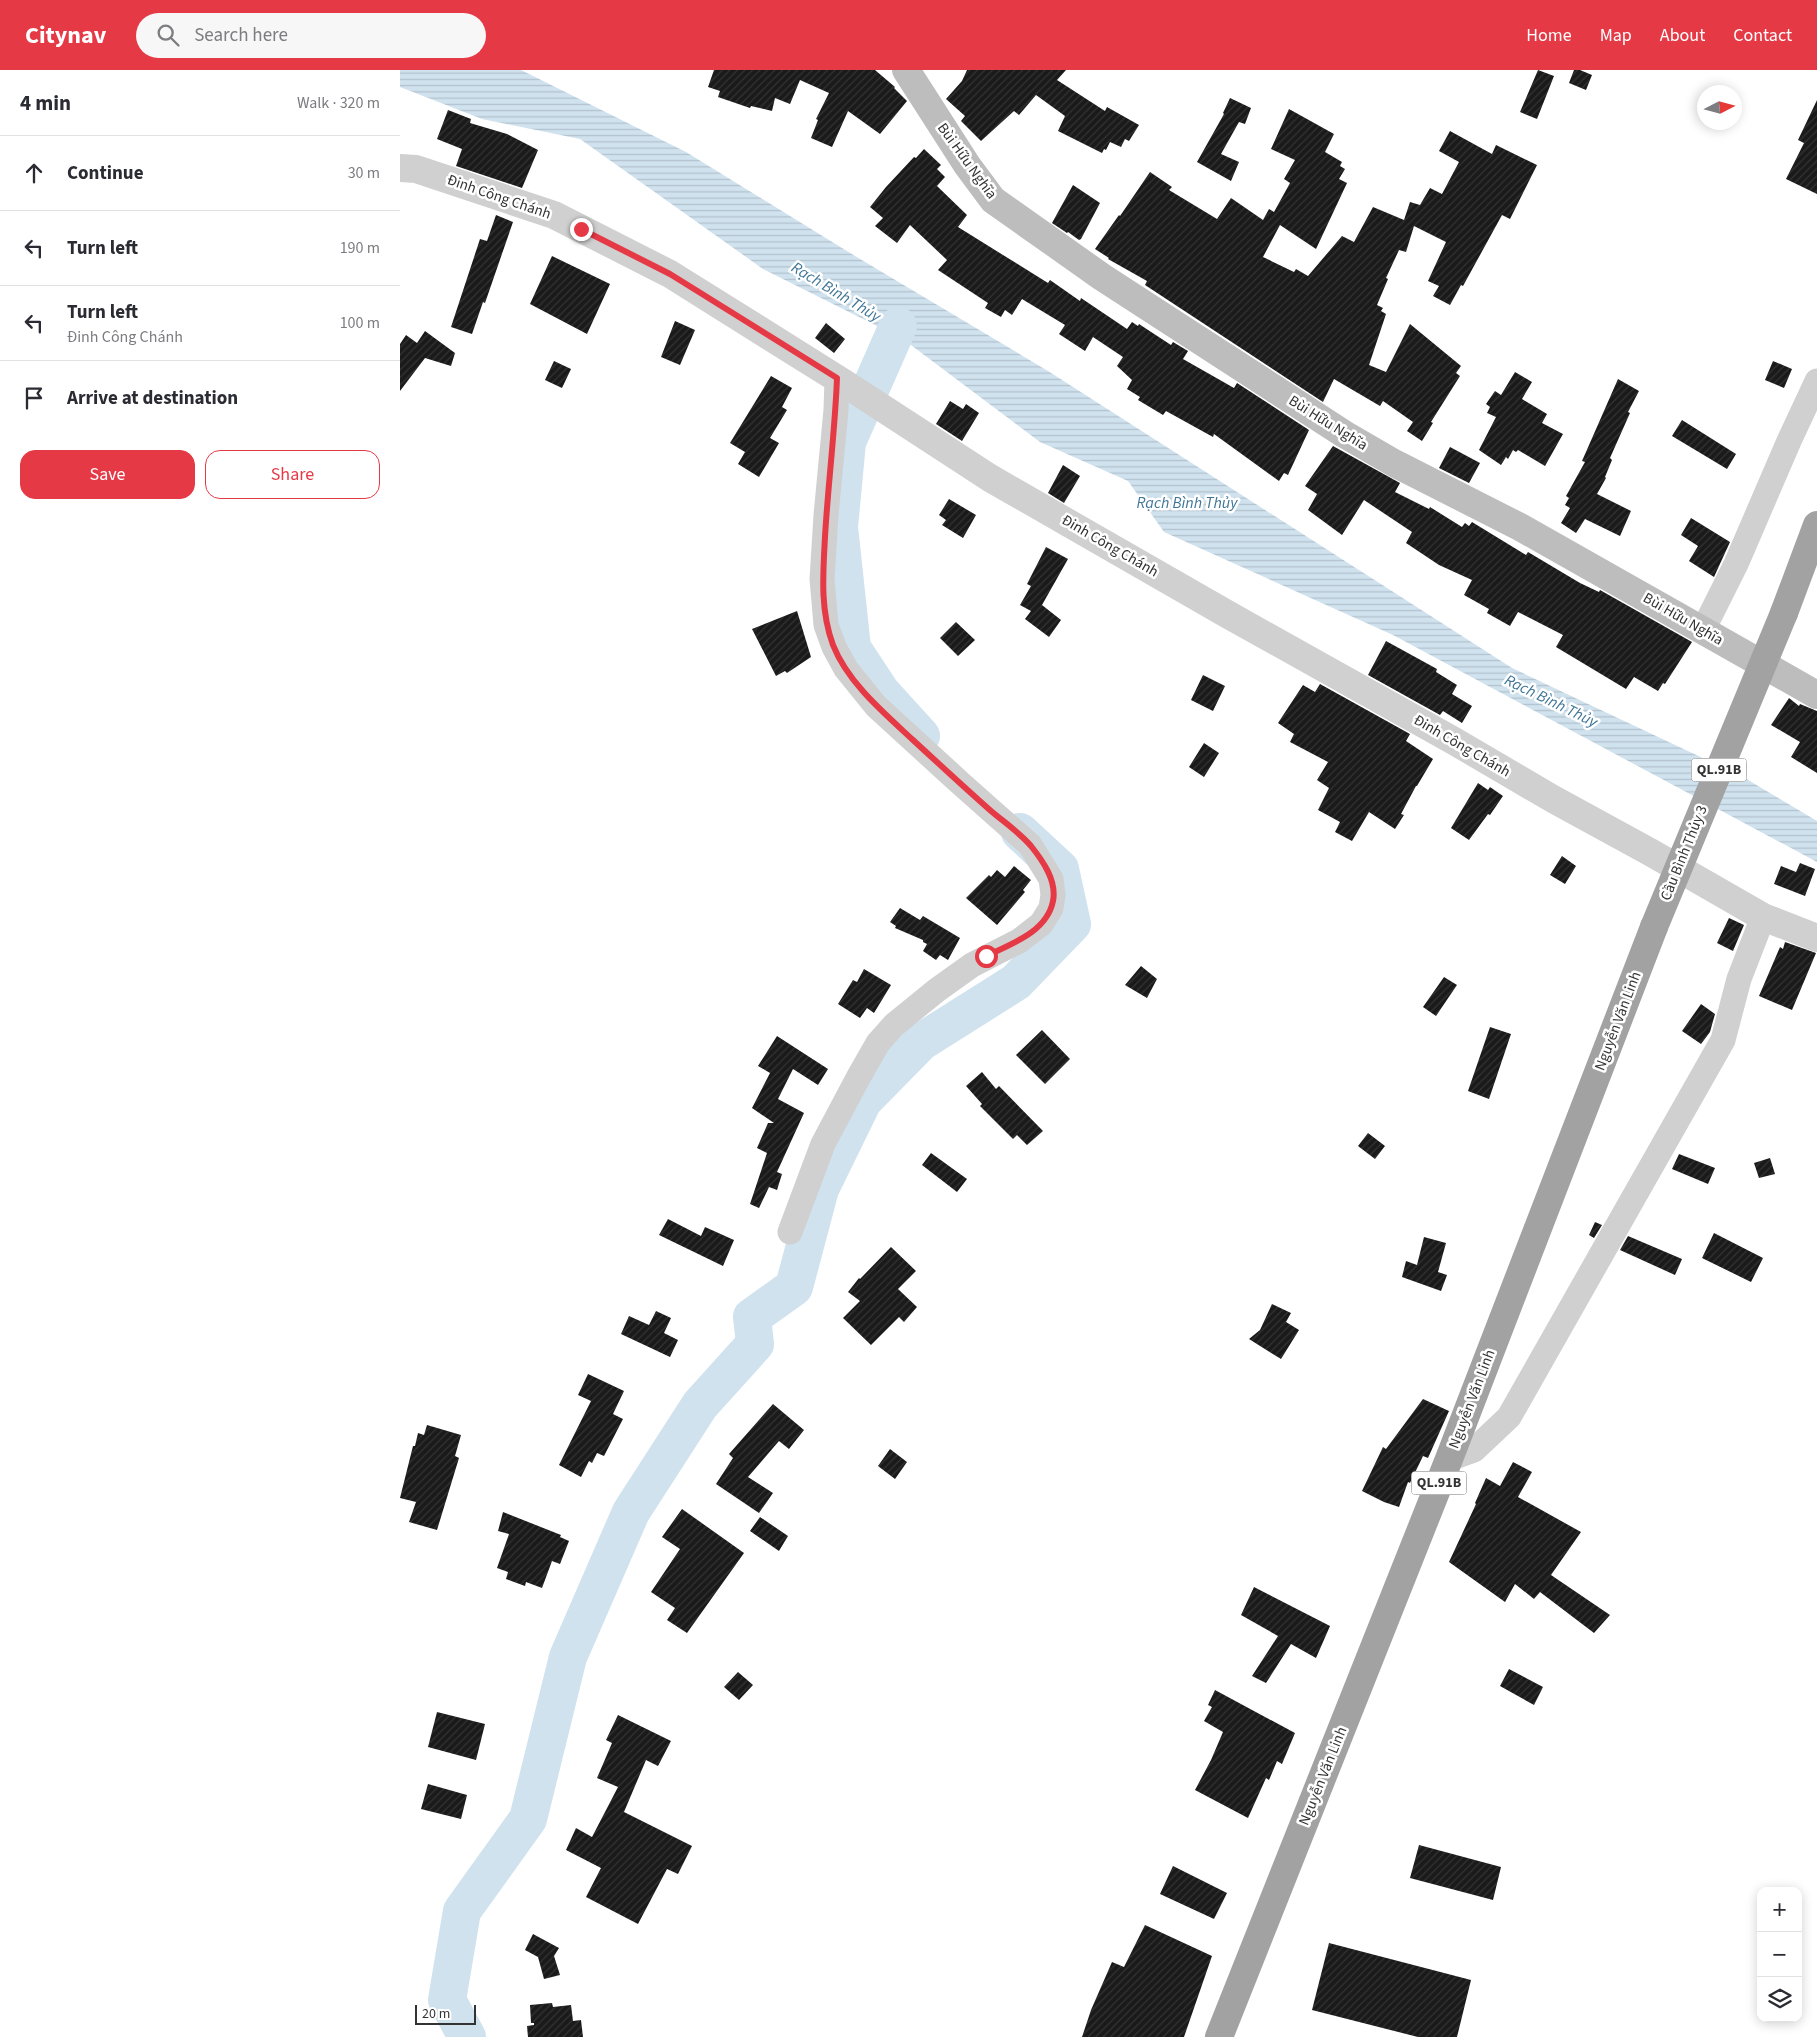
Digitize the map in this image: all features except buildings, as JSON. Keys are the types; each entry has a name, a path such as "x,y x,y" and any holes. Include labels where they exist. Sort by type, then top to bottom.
{"highway":[{"name":"Cầu Bình Thủy 3","path":"1654,927 1784,613 1817,525"},
{"name":"Nguyễn Văn Linh","path":"1219,2037 1449,1458 1654,927"}],"main road":[{"name":"Bùi Hữu Nghĩa","path":"906,70 967,165 993,200 1086,266 1344,434 1394,463 1520,527 1817,695"}],"street":[{"name":"Đinh Công Chánh","path":"400,168 416,169 554,215 670,274 999,483 1454,741 1553,800 1650,852 1763,917 1817,938"},
{"path":"790,1232 823,1144 878,1043 901,1019 937,990 972,965 1019,941 1041,924 1051,908 1054,895 1051,879 1030,845 876,706 846,669 834,647 826,625 822,579 836,410 841,381"},
{"path":"1703,630 1736,564 1817,381"},
{"path":"1449,1458 1474,1450 1509,1416 1723,1040 1739,979 1763,917"}],"water":[{"name":"Rạch Bình Thủy","path":"400,70 521,70 686,152 855,256 1048,371 1512,668 1743,777 1817,821 1817,862 1393,635 1164,532 1128,481 1040,442 903,339 763,269 580,139 482,119 400,87"}],"waterway":[{"path":"898,326 847,442 839,527 852,648 881,692 921,736"},
{"path":"467,2037 447,2000 462,1911 528,1819 568,1657 631,1512 700,1405 755,1344 752,1317 794,1287 820,1189 863,1101 921,1042 1016,982 1072,924 1060,869 1020,832"}],"route":[{"path":"581,229 640,257 670,274 837,378 822,579 826,625 834,647 846,669 876,706 1030,845 1046,868 1054,887 1051,908 1041,924 1019,941 986,956"}]}
